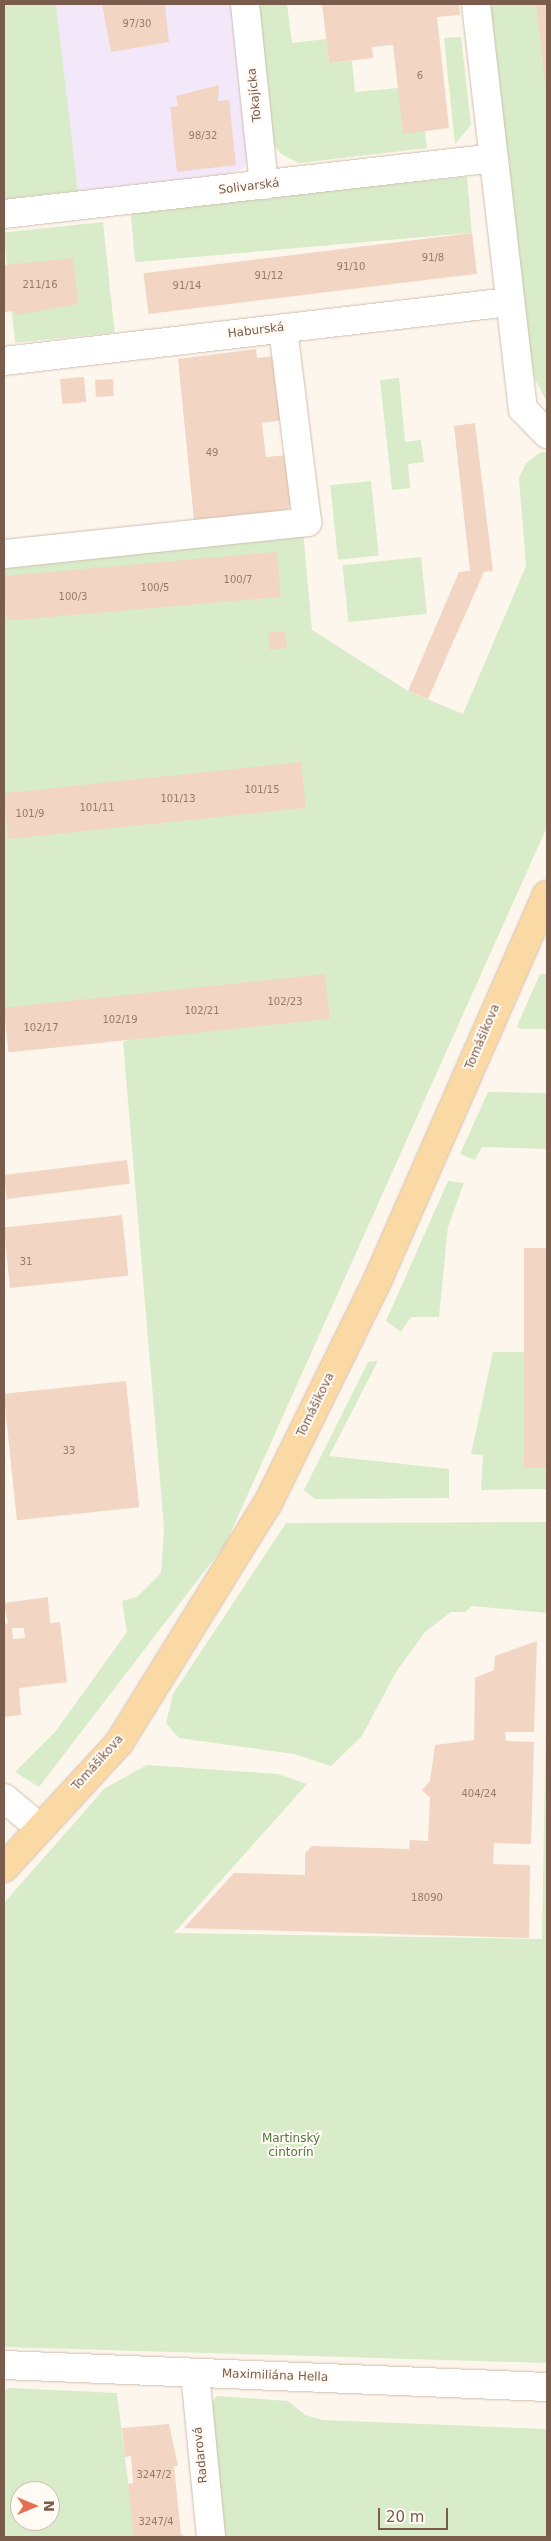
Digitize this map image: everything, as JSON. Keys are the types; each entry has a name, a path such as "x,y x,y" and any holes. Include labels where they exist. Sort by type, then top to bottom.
{"main road":[{"name":"Tomášikova","path":"4,1868 39,1827 119,1743 268,1503 376,1286 547,895"}],"street":[{"name":"Tokajícka","path":"245,4 264,185"},
{"path":"476,4 509,302 523,409 547,434"},
{"name":"Solivarská","path":"4,214 493,158"},
{"name":"Haburská","path":"4,362 509,302"},
{"path":"4,554 158,540 307,522 283,328"},
{"path":"4,1798 39,1827"},
{"name":"Maximiliána Hella","path":"4,2365 547,2387"},
{"name":"Radarová","path":"195,2373 211,2537"}],"shaded area":[{"path":"56,4 234,4 249,160 244,168 228,175 78,191"}],"green space":[{"path":"4,4 56,4 78,191 4,199"},
{"path":"258,4 287,4 292,43 326,39 329,63 352,61 355,92 398,88 425,131 427,148 299,163 281,154 274,144"},
{"path":"485,4 547,4 547,402 528,366"},
{"path":"461,37 471,125 455,144 444,38"},
{"path":"467,177 472,233 135,262 130,206"},
{"path":"103,222 115,332 15,343 4,232"},
{"path":"399,378 405,442 421,440 424,462 408,464 410,488 392,490 380,380"},
{"path":"541,452 547,452 547,827 226,1543 39,1787 15,1772 55,1732 127,1632 122,1601 137,1597 161,1573 164,1528 123,1042 325,975 4,1010 4,563 303,531 312,630 408,691 463,714 526,566 519,478 526,463"},
{"path":"371,481 379,556 338,560 330,485"},
{"path":"421,557 427,614 348,622 342,565"},
{"path":"540,974 547,974 547,1029 520,1029 517,1026"},
{"path":"488,1092 547,1093 547,1149 482,1147 475,1160 460,1154"},
{"path":"448,1181 464,1183 448,1227 439,1317 411,1317 401,1332 386,1321"},
{"path":"493,1352 524,1352 525,1467 547,1467 547,1489 481,1490 483,1455 471,1454"},
{"path":"378,1361 329,1456 449,1469 449,1498 315,1499 304,1490 368,1362"},
{"path":"547,1522 547,1613 472,1606 465,1612 451,1612 425,1632 396,1672 362,1736 331,1766 294,1754 179,1738 166,1723 173,1694 286,1523"},
{"name":"Martinský cintorín","path":"547,1651 547,2363 4,2347 4,1903 105,1788 147,1765 278,1774 307,1784 174,1933 542,1939"},
{"path":"10,2388 117,2393 135,2537 5,2537 4,2390"},
{"path":"217,2396 288,2401 305,2415 323,2420 547,2429 547,2537 220,2537 208,2407"}],"building":[{"path":"102,4 161,4 165,6 169,42 111,52"},
{"path":"322,4 459,4 460,15 437,17 449,128 403,134 393,45 372,47 373,58 329,63"},
{"path":"536,4 547,4 547,91 546,91"},
{"path":"219,85 218,101 229,100 236,165 177,172 170,107 178,106 176,96"},
{"path":"472,233 477,274 148,314 143,273"},
{"path":"73,258 78,304 16,315 15,311 4,312 4,265"},
{"path":"256,349 257,358 276,356 284,420 262,423 266,457 289,455 293,502 277,521 195,530 178,359"},
{"path":"84,377 86,402 62,404 60,379"},
{"path":"113,379 114,396 96,397 95,380"},
{"path":"475,423 493,571 484,572 428,699 408,691 459,572 470,571 454,426"},
{"path":"277,552 281,597 7,621 4,576"},
{"path":"285,631 287,648 270,650 268,633"},
{"path":"301,762 306,808 8,839 4,793"},
{"path":"325,974 330,1019 8,1053 4,1008"},
{"path":"127,1160 130,1184 7,1199 4,1175"},
{"path":"122,1215 128,1276 10,1288 4,1227"},
{"path":"524,1248 547,1248 547,1468 524,1468"},
{"path":"126,1381 139,1507 17,1520 4,1394"},
{"path":"48,1597 50,1623 60,1622 67,1682 19,1688 21,1715 4,1717 4,1624 8,1623 4,1603","holes":["12,1628 24,1628 25,1638 13,1639"]},
{"path":"537,1641 534,1732 505,1732 506,1741 534,1742 531,1844 494,1843 493,1864 530,1865 529,1938 184,1928 234,1873 305,1875 305,1853 312,1846 409,1849 410,1840 428,1841 430,1798 422,1790 430,1781 435,1745 474,1740 475,1678 494,1670 495,1656"},
{"path":"169,2424 178,2466 174,2466 181,2534 186,2537 134,2537 128,2484 133,2483 131,2456 125,2457 122,2428"}]}
